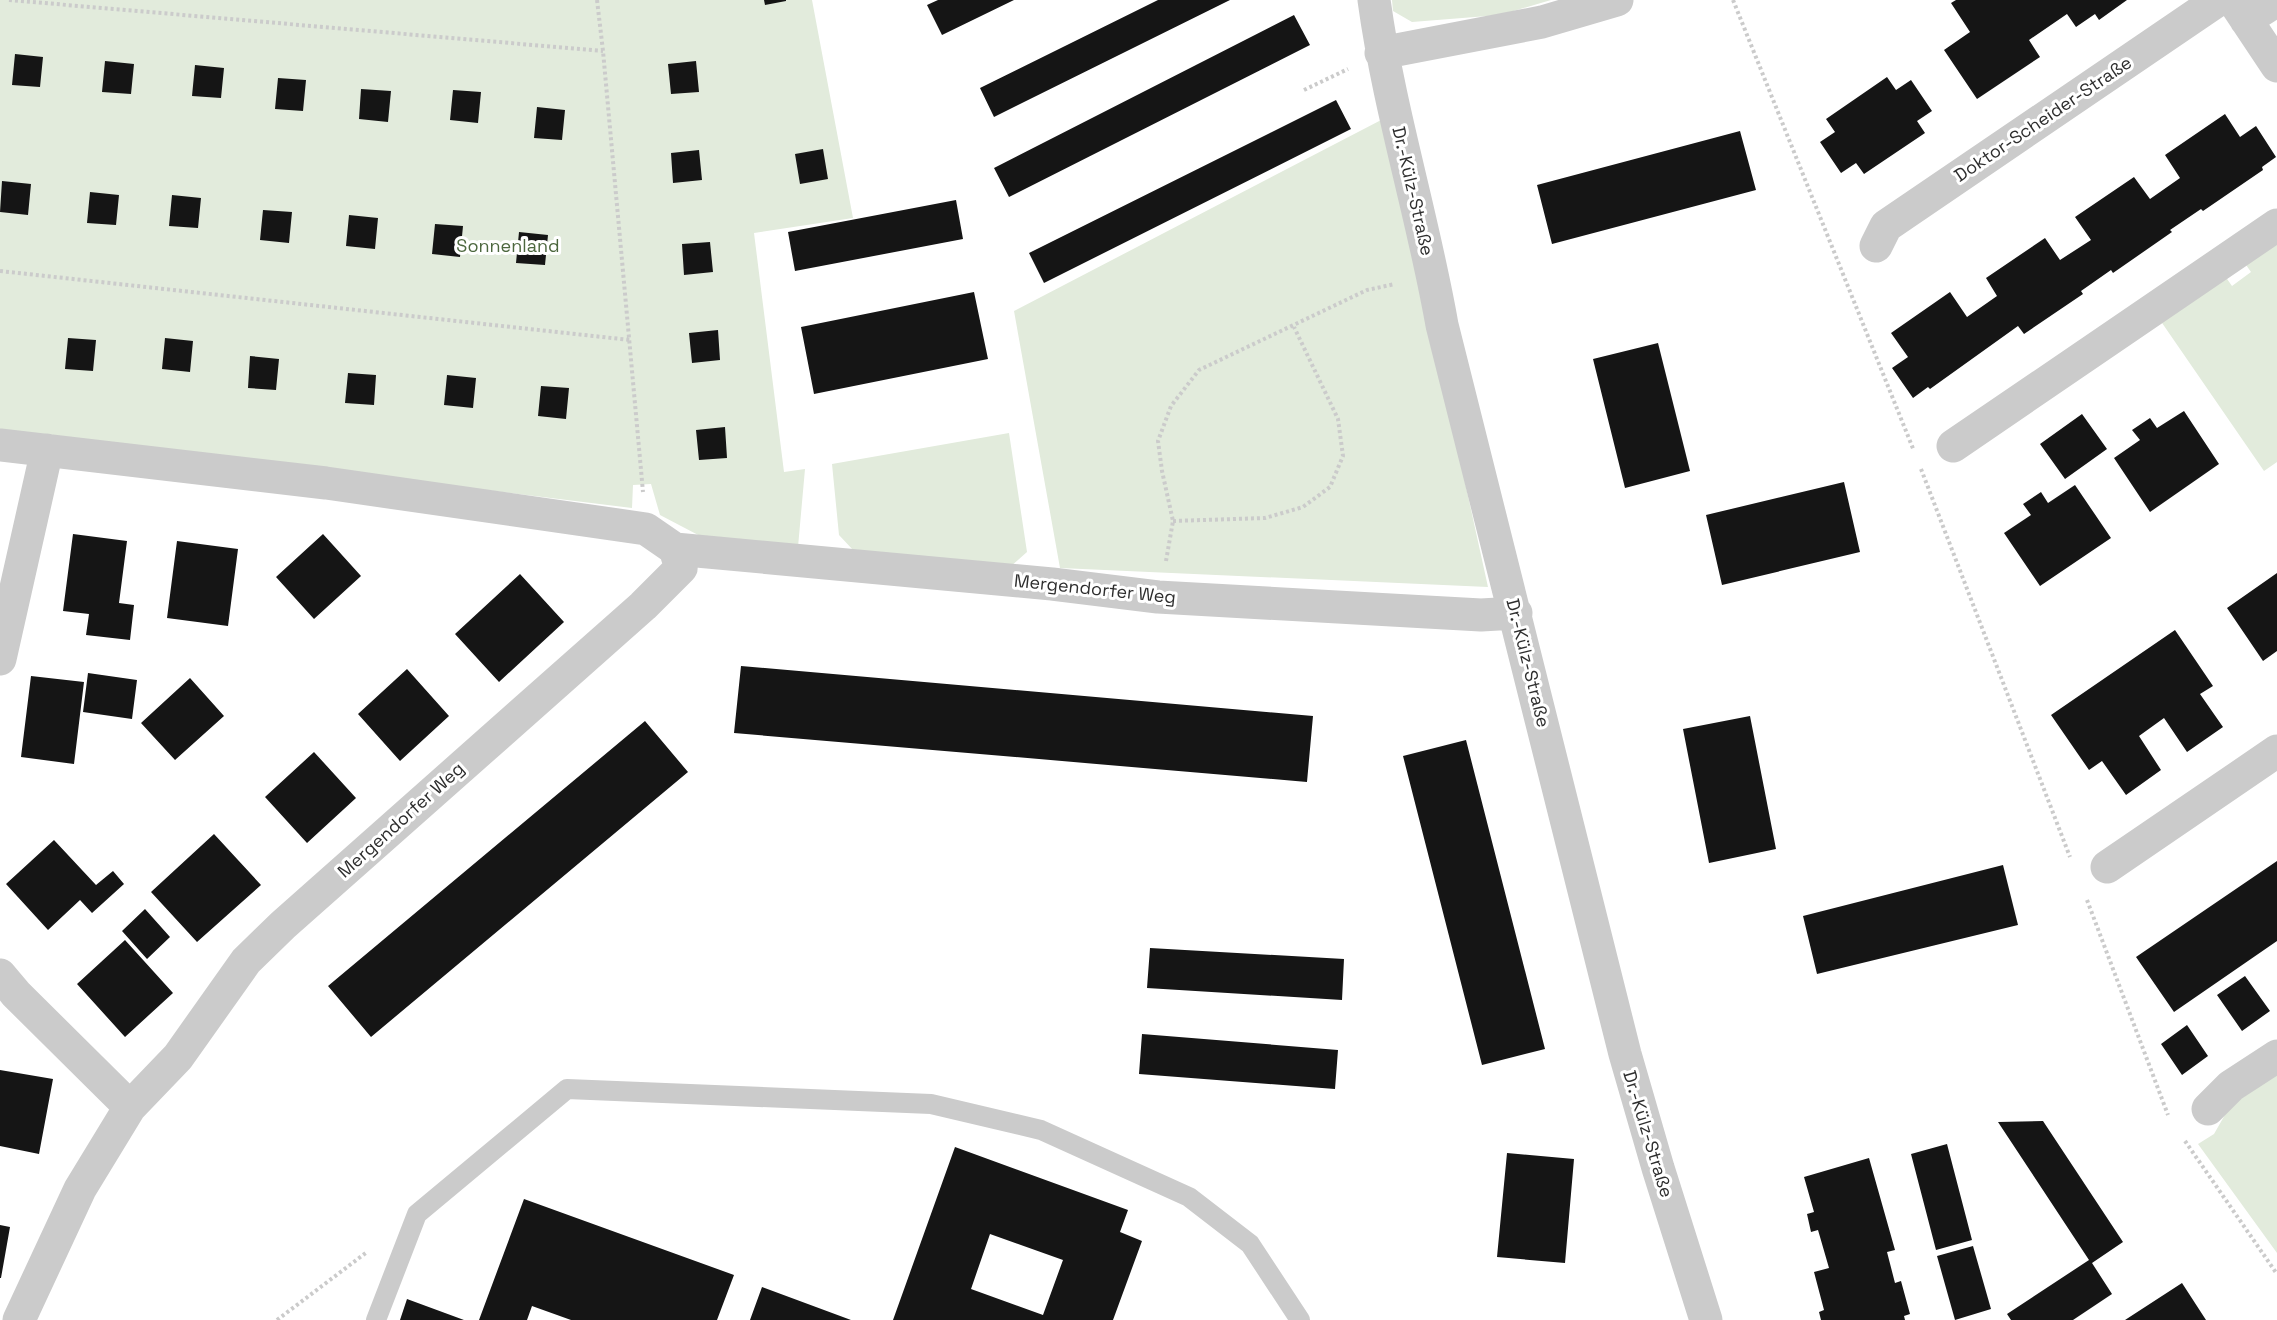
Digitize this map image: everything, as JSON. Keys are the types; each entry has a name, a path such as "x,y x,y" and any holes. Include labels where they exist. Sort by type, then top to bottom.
{"street":[{"name":"Dr.-Külz-Straße","path":"1374,0 1381,53 1434,276 1442,325 1516,613 1624,1054 1706,1320"},
{"path":"1381,53 1542,22 1617,0"},
{"name":"Doktor-Scheider-Straße","path":"1876,246 1886,226 2218,0"},
{"path":"2277,0 2240,10 2277,66"},
{"path":"1953,446 2277,225"},
{"name":"Mergendorfer Weg","path":"0,445 326,483 646,529 675,549 1052,584 1158,597 1481,615 1516,613"},
{"path":"0,659 47,450"},
{"name":"Mergendorfer Weg","path":"19,1320 80,1189 130,1107 178,1057 246,961 283,925 643,606 681,568 675,549"},
{"path":"2107,867 2277,751"},
{"path":"0,975 16,994 130,1107"},
{"path":"2208,1109 2231,1086 2277,1056"}],"lane":[{"path":"376,1320 417,1214 567,1089 931,1104 1041,1130 1188,1197 1250,1244 1300,1320"}],"path":[{"path":"9,0 603,51"},
{"path":"597,0 646,529"},
{"path":"1733,0 1921,469 2072,861"},
{"path":"1304,90 1381,53"},
{"path":"0,271 630,340"},
{"path":"1158,597 1173,521 1158,441 1171,406 1199,370 1294,327 1367,290 1385,286"},
{"path":"1173,521 1265,518 1303,507 1330,488 1343,456 1338,419 1294,327"},
{"path":"2084,892 2169,1117"},
{"path":"2180,1134 2277,1274"},
{"path":"277,1320 370,1250"}],"green space":[{"name":"Sonnenland","path":"0,0 812,0 853,218 754,233 784,472 805,469 798,547 702,537 660,515 651,484 633,485 632,508 0,430"},
{"path":"1392,0 1551,0 1500,15 1412,22 1393,11"},
{"path":"1385,118 1488,587 1060,568 1014,311"},
{"path":"2277,242 2277,462 2264,471 2160,320 2225,276 2232,286 2251,272 2244,262"},
{"path":"1009,433 1027,552 1011,566 853,550 839,535 832,464"},
{"path":"2277,1074 2277,1253 2198,1144 2214,1134 2230,1106"}],"building":[{"path":"764,0 786,0 786,1 765,5"},
{"path":"938,0 1014,0 942,35 927,5"},
{"path":"1158,0 1230,0 994,117 980,88"},
{"path":"1956,0 2127,0 2099,20 2095,14 2076,27 2067,14 2029,40 2040,57 1977,99 1944,50 1970,32 1951,3"},
{"path":"1294,15 1310,45 1009,197 994,168"},
{"path":"15,54 43,57 40,87 12,85"},
{"path":"105,61 134,64 131,94 102,92"},
{"path":"696,61 699,92 671,94 668,64"},
{"path":"195,65 224,68 221,98 192,96"},
{"path":"1887,77 1896,90 1911,80 1932,111 1917,121 1925,133 1864,174 1856,163 1841,173 1820,142 1835,132 1826,119"},
{"path":"278,78 306,80 303,111 275,109"},
{"path":"361,89 391,91 388,122 359,119"},
{"path":"453,90 481,92 478,123 450,120"},
{"path":"1336,100 1351,129 1044,283 1029,253"},
{"path":"537,107 565,110 562,140 534,138"},
{"path":"2225,114 2240,137 2256,126 2276,157 2262,167 2263,170 2203,211 2201,209 2170,230 2172,232 2113,273 2111,270 2081,291 2083,294 2024,334 2018,326 1930,389 1928,387 1913,398 1892,368 1908,357 1891,333 1950,292 1967,317 1997,296 1986,278 2045,238 2060,260 2091,240 2075,217 2134,177 2150,199 2180,178 2165,155"},
{"path":"1740,131 1756,190 1552,244 1537,185"},
{"path":"823,149 828,179 800,184 795,154"},
{"path":"699,150 702,180 673,183 671,153"},
{"path":"2,181 31,184 28,215 0,212"},
{"path":"90,192 119,195 116,225 87,223"},
{"path":"172,195 201,198 198,228 169,226"},
{"path":"956,200 963,239 795,271 788,232"},
{"path":"263,210 292,212 289,243 260,240"},
{"path":"349,215 378,218 375,249 346,246"},
{"path":"435,224 463,226 460,257 432,254"},
{"path":"519,232 548,235 545,265 516,263"},
{"path":"710,242 713,272 684,275 682,244"},
{"path":"974,292 988,359 814,394 801,327"},
{"path":"718,330 720,360 692,363 689,333"},
{"path":"68,338 96,340 93,371 65,369"},
{"path":"165,338 193,341 190,372 162,369"},
{"path":"1658,343 1690,471 1625,488 1593,359"},
{"path":"250,356 279,359 276,390 248,388"},
{"path":"348,373 376,375 374,405 345,403"},
{"path":"447,375 476,378 473,408 444,405"},
{"path":"541,386 569,388 566,419 538,416"},
{"path":"2184,411 2219,464 2150,512 2114,458 2140,440 2132,430 2150,418 2157,428"},
{"path":"2082,414 2107,449 2065,479 2040,444"},
{"path":"725,427 727,458 699,460 696,430"},
{"path":"1844,482 1860,552 1722,585 1706,515"},
{"path":"2075,485 2111,538 2040,586 2004,533 2031,515 2023,504 2041,492 2048,503"},
{"path":"73,534 127,541 119,603 134,605 130,640 86,635 89,614 63,611"},
{"path":"323,534 361,576 314,619 276,577"},
{"path":"177,541 238,549 228,626 167,618"},
{"path":"2277,573 2277,651 2263,661 2227,608"},
{"path":"520,574 564,622 499,682 455,634"},
{"path":"2175,630 2213,686 2200,694 2223,727 2187,752 2164,718 2139,736 2161,770 2126,795 2102,761 2089,770 2051,715"},
{"path":"741,666 1313,716 1307,782 734,733"},
{"path":"407,669 449,716 400,761 358,714"},
{"path":"88,673 137,680 132,719 83,712"},
{"path":"31,676 84,682 74,764 21,757"},
{"path":"190,678 224,716 175,760 141,723"},
{"path":"1750,716 1776,849 1709,863 1683,729"},
{"path":"645,721 688,772 371,1037 328,986"},
{"path":"1466,740 1545,1049 1482,1065 1403,756"},
{"path":"314,752 356,798 307,843 265,797"},
{"path":"214,834 261,885 197,942 151,892"},
{"path":"54,840 96,885 113,871 124,884 92,913 80,900 48,930 6,884"},
{"path":"2277,861 2277,941 2174,1012 2136,957"},
{"path":"2003,865 2018,925 1817,974 1803,916"},
{"path":"145,909 170,937 147,959 122,931"},
{"path":"125,940 173,993 125,1037 77,984"},
{"path":"1150,948 1344,959 1342,1000 1147,988"},
{"path":"2245,976 2270,1011 2242,1031 2217,995"},
{"path":"2187,1025 2208,1056 2182,1075 2161,1044"},
{"path":"1142,1034 1338,1050 1335,1089 1139,1074"},
{"path":"0,1070 53,1079 39,1154 0,1146"},
{"path":"2043,1121 2123,1242 2092,1263 2112,1294 2073,1320 2011,1320 2007,1314 2089,1260 1998,1122"},
{"path":"1947,1144 1972,1240 1936,1250 1911,1154"},
{"path":"955,1147 1128,1210 1120,1232 1142,1241 1113,1320 893,1320","holes":["990,1234 1063,1260 1043,1315 971,1289"]},
{"path":"1507,1153 1574,1159 1565,1263 1497,1257"},
{"path":"1869,1158 1895,1250 1887,1252 1895,1283 1901,1281 1910,1314 1904,1316 1905,1320 1821,1320 1819,1312 1824,1310 1814,1272 1829,1268 1818,1230 1811,1232 1807,1214 1814,1212 1804,1177"},
{"path":"524,1199 734,1275 717,1320 571,1320 532,1306 527,1320 479,1320"},
{"path":"0,1225 10,1227 1,1278 0,1278"},
{"path":"1973,1246 1991,1309 1955,1320 1937,1256"},
{"path":"2182,1283 2206,1320 2125,1320"},
{"path":"762,1287 851,1320 750,1320"},
{"path":"407,1299 464,1320 400,1320"}]}
